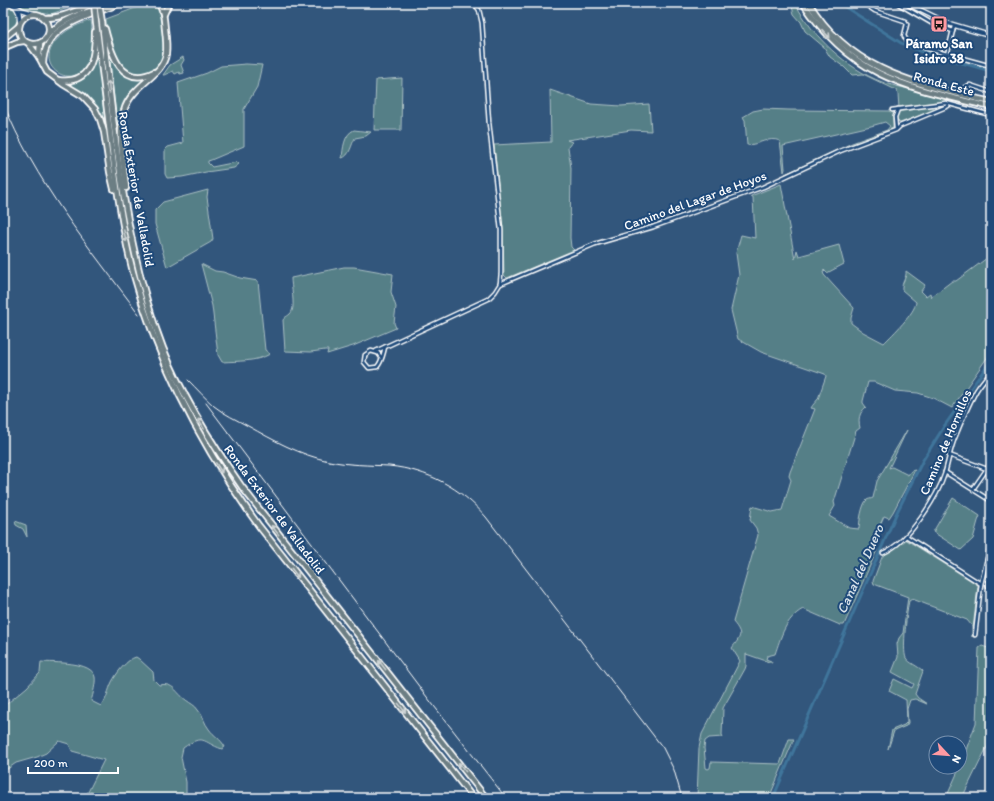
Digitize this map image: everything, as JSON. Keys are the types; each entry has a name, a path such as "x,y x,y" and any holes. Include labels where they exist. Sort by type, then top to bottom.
{"highway":[{"path":"3,39 19,25 25,17 34,14 44,18 50,18 63,15 94,3"},
{"name":"Ronda Exterior de Valladolid","path":"94,3 99,23 126,209 139,272 163,348 180,386 216,451 268,521 486,798"},
{"name":"Ronda Exterior de Valladolid","path":"99,3 99,23 118,198 133,272 147,319 171,378 195,427 211,454 259,526 473,798"},
{"path":"29,44 35,45 44,41 48,34 57,25 68,19 116,3"},
{"path":"43,66 45,51 54,36 63,27 75,20 120,3"},
{"path":"126,209 127,198 121,132 122,117 125,106 133,93 160,67 166,54 164,18 162,8 158,3"},
{"path":"164,18 165,10 169,3"},
{"name":"Ronda Este","path":"803,3 823,31 837,46 866,67 902,84 991,107"},
{"name":"Ronda Este","path":"809,3 838,39 861,58 875,66 909,81 991,102"},
{"path":"44,18 49,25 48,34"},
{"path":"57,80 73,80 80,78 85,74 90,67 93,57 99,23 104,27 116,62 123,70 132,75 143,75 152,73 160,67"},
{"path":"19,25 19,34 39,57 47,72 83,96 96,109 104,132 110,172 118,198"},
{"path":"3,48 16,42 24,41"},
{"path":"39,57 40,43"}],"street":[{"path":"9,3 34,14"},
{"path":"385,348 381,357 381,363 377,367 372,368 366,366 363,360 365,355 371,350 376,351 385,348 488,299 496,292 500,284 501,254 498,195 489,123 482,23 479,10 474,3"},
{"path":"863,3 875,11 905,21 907,24 904,36 907,41 925,48 991,66"},
{"path":"897,3 933,24 953,31"},
{"path":"906,3 934,18 954,26 991,36"},
{"path":"15,6 19,13 19,25"},
{"path":"947,54 954,26"},
{"path":"965,87 970,85 991,92"},
{"path":"892,110 946,103 991,115"},
{"name":"Camino del Lagar de Hoyos","path":"500,284 595,244 653,227 763,188 840,151 896,130 900,126 948,106"},
{"path":"896,130 895,116 898,109"},
{"path":"376,351 381,357"},
{"name":"Camino de Hornillos","path":"883,553 906,536 924,515 930,505 945,472 949,455 975,393 991,371"},
{"path":"949,455 987,469"},
{"path":"973,489 991,463"},
{"path":"945,472 991,501"},
{"path":"906,536 981,584"},
{"path":"976,635 981,584 991,543"},
{"path":"990,587 988,583 991,571"}],"green space":[{"path":"3,3 10,6 14,10 17,14 17,18 13,27 3,35"},
{"path":"15,3 82,3 51,14 26,9"},
{"path":"791,3 795,3 802,16 821,39 843,60 856,69 885,83 928,95 948,98 944,103 899,108 898,94 896,90 863,74 852,75 830,57 824,47 805,31 801,22 794,14"},
{"path":"146,4 155,4 160,12 163,39 162,58 155,68 149,71 143,73 131,72 121,65 115,55 107,31 106,19"},
{"path":"91,20 92,50 89,61 79,73 70,76 61,75 54,70 50,62 50,52 55,42 68,30"},
{"path":"96,45 105,129 100,113 91,100 73,87 65,84 80,79 89,72 94,62"},
{"path":"108,45 116,65 124,73 150,76 140,83 128,97 122,113 119,142"},
{"path":"183,57 184,60 181,65 184,73 180,74 179,72 175,74 173,71 163,75 170,65"},
{"path":"246,64 262,65 257,87 244,109 244,146 208,161 212,167 237,162 239,164 234,168 182,177 167,178 165,174 165,150 168,147 183,143 178,83 207,73 221,66"},
{"path":"402,78 401,130 374,130 376,80"},
{"path":"550,90 591,104 621,106 649,104 651,131 631,130 567,140 572,142 568,147 571,168 570,238 571,247 574,250 507,278 504,275 503,230 494,145 551,142"},
{"path":"942,105 943,107 900,123 897,120 896,115 900,111"},
{"path":"763,109 890,111 893,112 893,128 785,174 852,143 887,130 890,126 885,122 783,146 784,172 780,141 768,140 747,145 745,120 743,117 753,111"},
{"path":"354,130 371,132 366,136 355,138 349,153 342,158 346,138"},
{"path":"781,184 795,259 797,250 799,256 839,245 844,264 827,273 824,270 824,275 854,308 851,323 863,332 884,343 903,323 915,307 916,302 902,290 906,271 925,285 921,291 926,296 930,293 931,297 952,281 956,281 991,255 991,352 952,408 933,398 918,393 895,391 874,382 868,382 863,401 866,407 860,416 860,428 856,431 834,502 835,506 829,516 849,528 859,529 862,509 865,502 873,498 877,481 907,430 889,468 892,467 908,475 911,471 915,470 889,518 884,516 873,544 877,550 844,625 840,625 803,609 792,618 784,629 775,654 767,656 766,659 772,663 746,654 745,669 723,708 723,737 709,738 705,741 704,748 706,768 708,769 710,768 711,762 780,764 789,739 794,739 769,798 697,798 699,748 702,734 740,661 732,648 740,636 739,630 733,622 758,535 756,528 750,520 752,506 772,512 782,510 791,480 789,476 790,472 815,409 811,408 818,399 826,376 825,374 761,352 738,339 731,310 739,275 736,253 741,235 755,238 753,197 751,196"},
{"path":"208,190 207,197 213,239 211,242 167,267 155,224 155,210 163,202"},
{"path":"201,264 215,271 258,281 265,350 270,354 253,360 222,362 218,355 212,306"},
{"path":"344,267 354,267 393,274 391,292 396,307 394,323 396,328 353,346 327,354 328,350 311,352 285,351 283,320 291,313 293,308 291,278"},
{"path":"953,498 980,516 973,539 961,550 933,532"},
{"path":"15,521 26,525 27,537 23,529 16,525"},
{"path":"905,539 978,585 972,637 972,626 967,620 912,599 909,601 905,630 905,654 907,660 923,671 915,694 927,704 915,699 910,700 907,709 908,723 906,726 894,731 888,749 892,730 904,725 907,722 906,700 889,691 894,679 912,688 914,684 892,672 898,657 897,644 903,633 908,597 874,584 873,581 882,557"},
{"path":"982,646 991,649 991,739 962,798 946,798 956,775 968,775 968,744 976,723 979,648"},
{"path":"136,657 153,672 154,680 159,685 168,685 196,707 209,729 225,747 222,749 203,740 199,740 190,743 183,748 181,757 186,782 186,798 104,798 101,794 90,792 88,798 85,798 104,760 72,751 69,744 59,741 46,753 16,763 3,772 3,707 27,687 40,673 41,662 80,665 87,668 95,677 91,701 101,706 105,701 116,675 122,667"}],"waterway":[{"name":"Canal del Duero","path":"839,3 901,43 919,51 991,71"},
{"name":"Canal del Duero","path":"773,798 897,512 923,460 945,425 991,360"}],"tunnel":[{"path":"949,105 965,87"}],"railway":[{"path":"3,102 30,159 46,186 82,238 139,314"},
{"path":"188,380 222,412 267,437 297,451 336,462 403,468 430,476 443,482 466,497 486,517 663,748 674,770 682,798"},
{"path":"206,403 427,697 506,798"}],"place":[{"name":"Páramo San Isidro 38","path":"939,24"}]}
